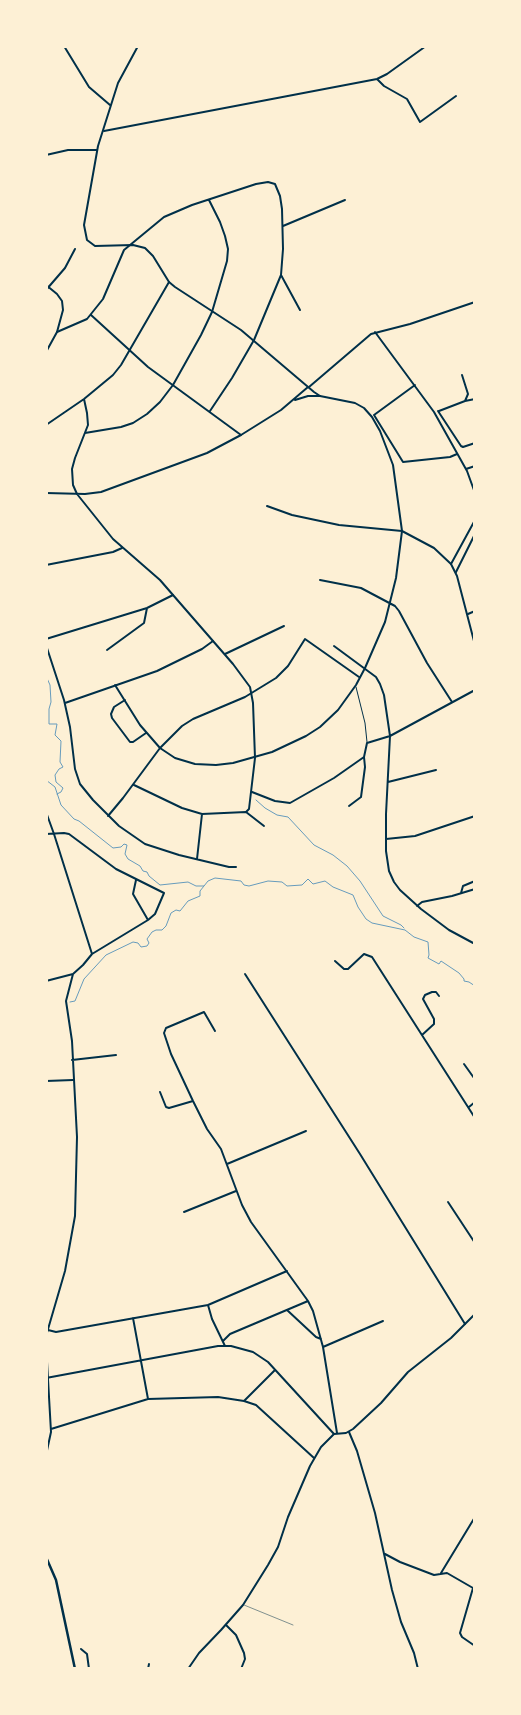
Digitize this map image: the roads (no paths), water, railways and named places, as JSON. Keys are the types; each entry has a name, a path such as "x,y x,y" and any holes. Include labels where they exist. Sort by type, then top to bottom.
{"main road":[{"path":"46,1557 56,1580 75,1669"}],"street":[{"path":"64,46 89,87 110,105"},
{"path":"138,46 118,82 97,150 85,220 86,238 90,244 97,246 130,245 140,246 147,250 169,282 254,340 320,396"},
{"path":"103,131 377,79 426,46"},
{"path":"377,79 384,86 407,99 420,122 456,96"},
{"path":"46,155 68,150 97,150"},
{"path":"57,332 88,320 103,299 122,254 164,217 183,208 256,184 272,183 278,187 283,226 281,275 254,340 210,411"},
{"path":"85,433 133,424 154,408 173,385 212,312 227,261 228,248 220,222 209,200"},
{"path":"283,226 345,200"},
{"path":"46,290 65,268 75,249"},
{"path":"281,275 300,310"},
{"path":"46,424 84,399 113,375 121,365 169,282"},
{"path":"46,285 50,286 62,301 63,310 57,332 46,352"},
{"path":"46,492 78,494 115,488 207,453 241,435 281,410 375,332 410,324 475,302"},
{"path":"91,315 148,367 241,435"},
{"path":"375,332 434,412 466,469 475,493"},
{"path":"462,375 468,394 465,401"},
{"path":"373,416 415,385"},
{"path":"292,401 300,398 320,396 355,403 373,416 403,462 450,457 457,454"},
{"path":"84,399 88,420 72,468 74,485 78,494 103,528 122,548 160,580 225,654 246,679 252,693 255,758 249,809 246,812"},
{"path":"434,412 475,399"},
{"path":"438,412 461,446 475,444"},
{"path":"116,685 146,733 160,748 181,761 202,765 226,764 255,758 298,741 320,727 338,710 356,685 378,642 391,603 402,531 393,466 373,416"},
{"path":"466,469 475,466"},
{"path":"267,506 292,515 330,523 402,531 434,548 451,564 456,572 475,645"},
{"path":"451,564 475,520"},
{"path":"456,572 475,534"},
{"path":"46,565 113,552 122,548"},
{"path":"320,580 361,588 391,603 399,611 427,663 452,702"},
{"path":"46,639 147,608 173,595"},
{"path":"107,650 144,622 147,608"},
{"path":"466,614 475,611"},
{"path":"225,654 284,626"},
{"path":"108,816 134,785 160,748 186,723 242,699 276,678 288,666 305,639 360,677"},
{"path":"65,703 156,671 202,649 213,641"},
{"path":"46,645 65,703 75,769 80,784 108,816 130,835 146,844 197,859 236,867"},
{"path":"334,646 376,677 382,689 387,709 390,736 386,839 387,861 394,882 417,906 449,930 475,944"},
{"path":"349,806 361,797 367,743 365,723 356,685"},
{"path":"367,743 390,736 475,690"},
{"path":"125,700 114,707 110,714 112,718 130,742 146,733"},
{"path":"251,792 275,801 290,804 334,778 364,757"},
{"path":"388,782 436,770"},
{"path":"134,785 182,808 202,814 246,812 264,826"},
{"path":"46,812 92,954"},
{"path":"197,859 202,814"},
{"path":"386,839 415,836 475,816"},
{"path":"46,834 68,834 110,865 164,893 155,914 148,920 92,954 73,974 46,981"},
{"path":"136,880 133,894 148,920"},
{"path":"461,893 463,886 475,881"},
{"path":"417,906 422,902 475,888"},
{"path":"335,961 344,969 348,969 363,954 370,955 475,1118"},
{"path":"46,1335 64,1277 74,1219 77,1146 71,1029 66,999 73,974"},
{"path":"245,974 360,1154 465,1324"},
{"path":"422,1035 434,1024 434,1019 423,999 432,992 436,992 439,996"},
{"path":"215,1031 204,1012 164,1031 192,1101 207,1129 221,1149 236,1191 251,1222 308,1301 316,1318 323,1347 336,1434"},
{"path":"72,1060 116,1055"},
{"path":"464,1064 474,1078 475,1087"},
{"path":"46,1081 73,1080"},
{"path":"160,1092 166,1107 169,1108 192,1101"},
{"path":"468,1107 475,1102"},
{"path":"227,1164 306,1131"},
{"path":"184,1212 236,1191"},
{"path":"448,1202 475,1243"},
{"path":"48,1330 56,1332 208,1305 287,1271"},
{"path":"222,1341 230,1334 308,1301"},
{"path":"208,1305 212,1319 225,1346"},
{"path":"286,1310 317,1338 321,1339"},
{"path":"188,1669 242,1605 276,1552 291,1510 314,1458 336,1434 349,1432 384,1401 408,1372 451,1338 475,1314"},
{"path":"133,1318 148,1399"},
{"path":"323,1347 383,1321"},
{"path":"46,1344 51,1429 46,1455"},
{"path":"47,1378 225,1346 252,1352 263,1358 276,1370 307,1407 336,1434"},
{"path":"244,1400 276,1370"},
{"path":"51,1429 148,1399 210,1396 244,1400 252,1403 262,1409 314,1458"},
{"path":"349,1432 357,1451 401,1622 414,1653 418,1669"},
{"path":"441,1573 475,1517"},
{"path":"385,1554 434,1575 441,1573 452,1575 474,1588 460,1633 462,1637 475,1646"},
{"path":"226,1625 236,1635 244,1653 245,1659 241,1669"},
{"path":"81,1649 87,1654 89,1669"},
{"path":"148,1669 149,1664"}],"lane":[{"path":"242,1605 294,1624"}],"waterway":[{"path":"46,676 50,685 49,724 57,724 55,735 61,741 60,762 63,767 55,775 56,782 63,788 57,794"},
{"path":"46,780 55,787 61,805 74,819 113,848 121,847 124,844 127,845 125,854 128,859 140,866 143,871 147,872 160,885 188,882 196,886 204,886 208,881 215,878 241,881 244,885 249,886 268,881 282,882 287,886 302,885 308,879 313,884 325,881 333,887 353,895 366,919 372,923 405,930 414,937 428,942 428,958 439,964 441,961 459,973 464,981 475,986"},
{"path":"256,800 277,815 288,817 314,845 333,855 347,866 360,881 383,916 404,928"},
{"path":"70,1002 75,1001 84,979 106,955 133,942 138,943 141,947 147,946 149,943 147,939 152,932 162,930 166,926 171,913 176,910 180,911 188,901 200,896 200,891 204,886"}]}
